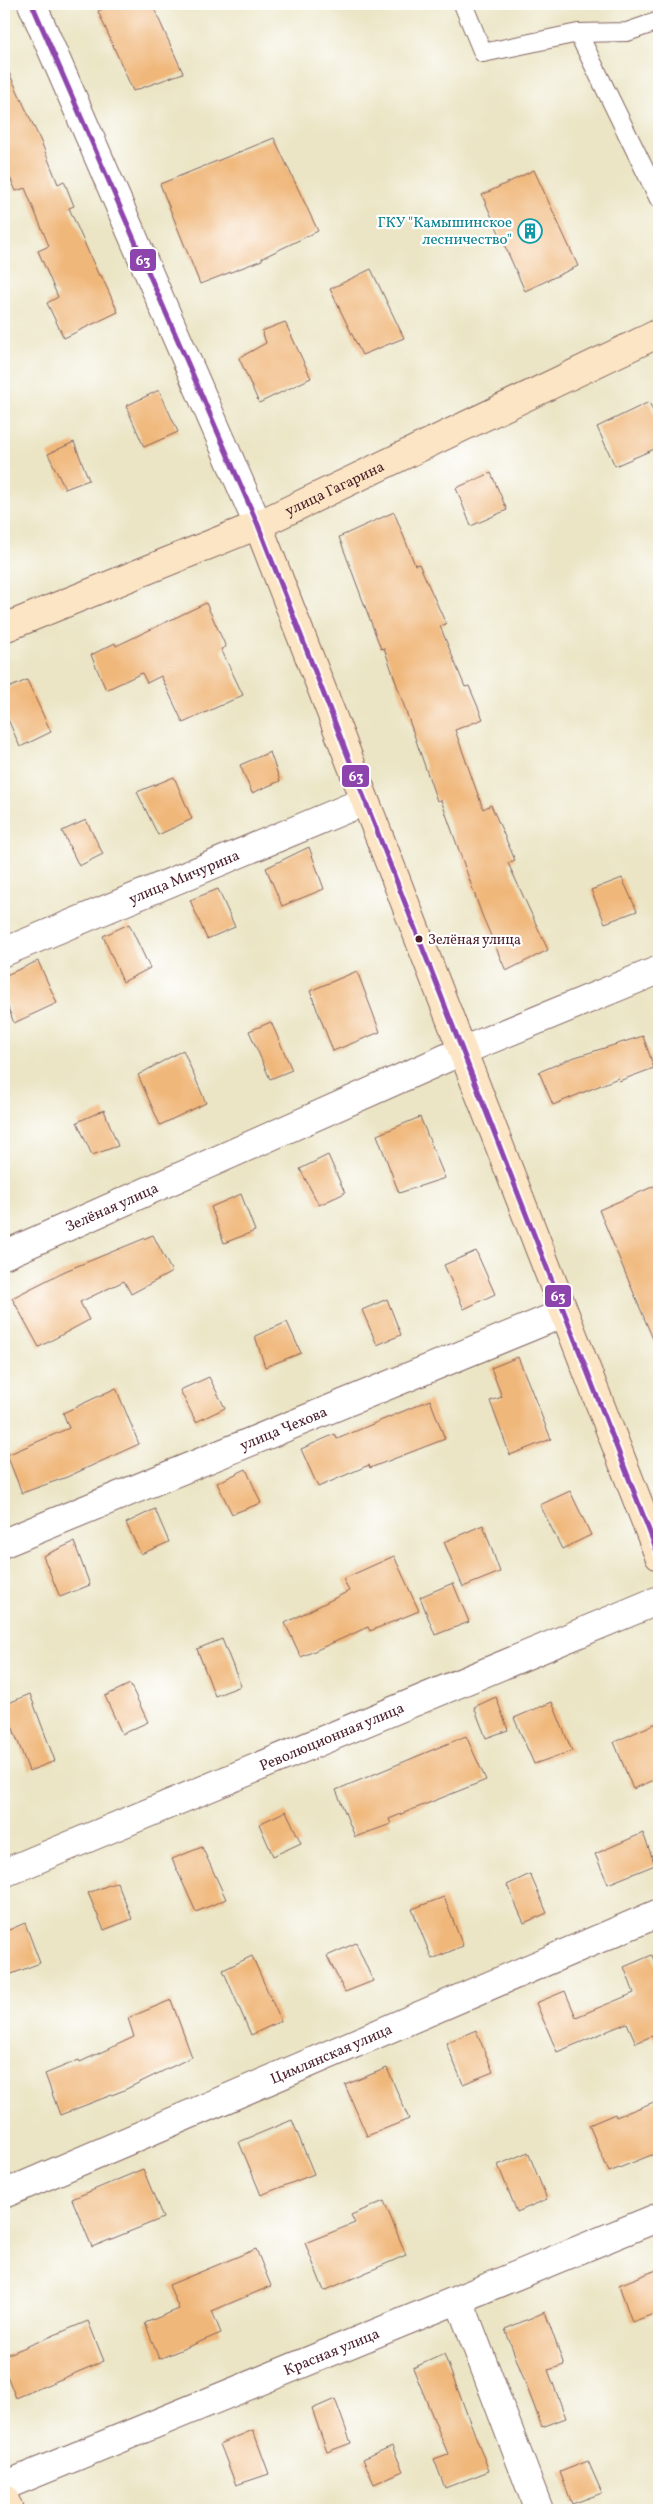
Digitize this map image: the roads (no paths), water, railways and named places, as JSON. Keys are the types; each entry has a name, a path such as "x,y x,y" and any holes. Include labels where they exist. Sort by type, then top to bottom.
{"street":[{"path":"32,4 258,525 659,1556"},
{"name":"улица Гагарина","path":"4,628 258,525 659,333"},
{"name":"улица Мичурина","path":"4,952 365,801"},
{"name":"Зелёная улица","path":"4,1255 462,1051 659,970"},
{"name":"улица Чехова","path":"4,1543 564,1313"},
{"name":"Революционная улица","path":"4,1873 659,1600"},
{"name":"Цимлянская улица","path":"4,2194 659,1913"},
{"name":"Красная улица","path":"4,2486 659,2217"},
{"path":"459,2300 539,2510"},
{"path":"4,2498 9,2510"}],"lane":[{"path":"463,4 483,53 578,33 627,32 659,21"},
{"path":"578,33 659,200"}],"place":[{"name":"ГКУ \"Камышинское лесничество\"","path":"530,231"},
{"name":"Зелёная улица","path":"419,939"}]}
